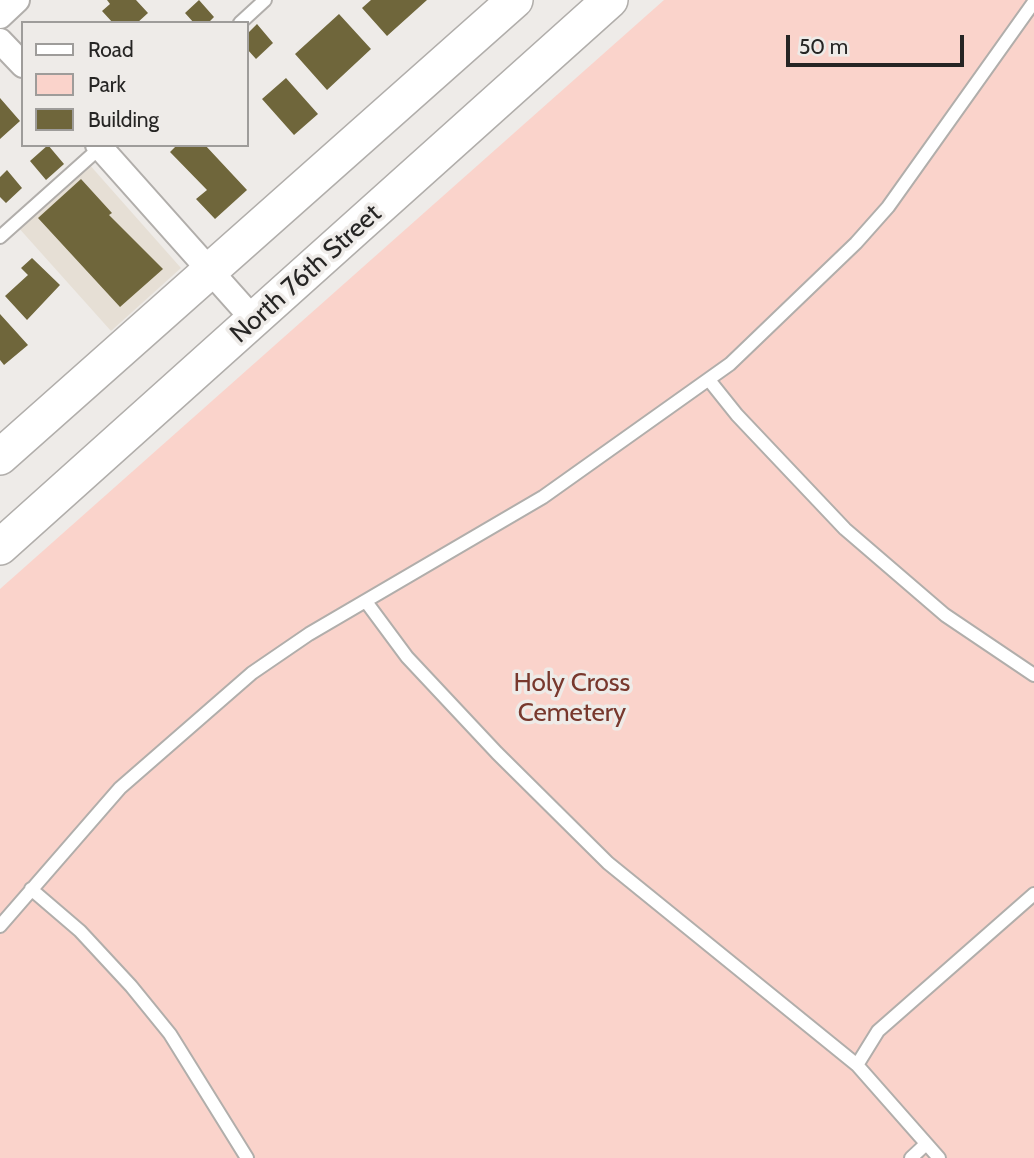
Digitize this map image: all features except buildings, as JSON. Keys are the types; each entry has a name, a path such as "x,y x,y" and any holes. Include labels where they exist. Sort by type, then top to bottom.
{"main road":[{"path":"0,457 515,0"},
{"name":"North 76th Street","path":"0,547 610,0"}],"street":[{"path":"0,16 18,0"},
{"path":"0,41 21,63"},
{"path":"101,147 254,320"}],"lane":[{"path":"242,21 265,0"},
{"path":"0,926 120,788 253,673 309,634 367,603 543,497 730,364 820,279 888,207 1034,2"},
{"path":"0,237 99,147"},
{"path":"709,380 737,415 845,529 945,615 1034,675"},
{"path":"367,603 407,657 608,863 857,1065 939,1158"},
{"path":"32,889 80,932 131,986 184,1055 247,1158"},
{"path":"857,1065 878,1031 1034,894"},
{"path":"911,1158 926,1144"}],"shaded area":[{"path":"88,163 181,268 111,331 17,226"}],"green space":[{"name":"Holy Cross Cemetery","path":"664,0 1034,0 1034,1158 0,1158 0,589"}]}
